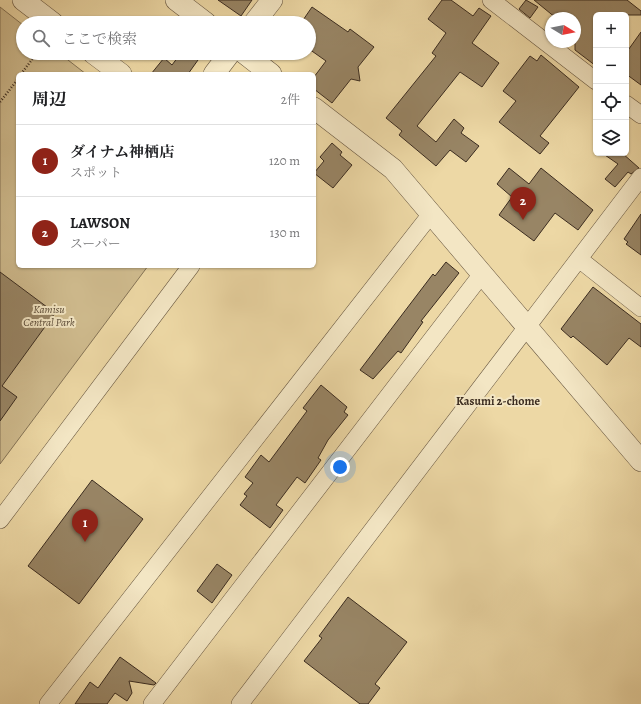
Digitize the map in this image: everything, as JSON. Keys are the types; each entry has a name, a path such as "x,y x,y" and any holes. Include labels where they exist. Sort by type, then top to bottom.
{"street":[{"path":"23,0 44,16"},
{"path":"176,0 197,16"},
{"path":"259,16 272,0"},
{"path":"491,0 593,79"},
{"path":"102,60 118,72"},
{"path":"216,72 225,60"},
{"path":"253,60 268,72"},
{"path":"629,106 641,115"},
{"path":"316,110 393,169 641,461"},
{"path":"240,704 528,328 641,177"},
{"path":"48,704 431,214"},
{"path":"579,259 641,308"},
{"path":"0,520 189,268"},
{"path":"152,704 482,274"}],"path":[{"path":"24,72 33,60"},
{"path":"0,102 16,82"}],"green space":[{"name":"Kamisu Central Park","path":"0,7 16,20 16,60 68,60 83,72 16,72 16,268 147,268 0,464"}],"building":[{"path":"218,0 252,0 241,16"},
{"path":"442,0 451,0 473,16 479,8 491,16 472,43 499,63 482,87 460,72 417,126 436,142 454,119 464,128 461,133 479,146 466,162 450,150 436,166 399,135 402,131 386,118 436,56 432,53 446,33 428,19"},
{"path":"526,0 538,7 530,18 519,9"},
{"path":"534,0 627,0 641,11 641,15 629,15 629,12 593,12 593,64 575,50 575,48 581,48 581,12 549,12"},
{"path":"312,7 348,32 350,29 374,47 358,67 360,81 351,79 332,103 316,91 316,74 326,61 316,54 316,16 306,16"},
{"path":"641,32 641,85 629,76 629,49"},
{"path":"541,55 579,87 540,136 549,143 540,154 499,122 516,101 503,91 530,56 537,61"},
{"path":"162,60 166,60 172,65 176,60 198,60 189,72 153,72"},
{"path":"332,143 342,152 340,155 352,165 333,188 316,175 316,171 324,161 320,157"},
{"path":"606,156 625,156 639,168 631,174 628,172 615,187 605,179 618,164"},
{"path":"509,168 529,184 541,168 593,210 578,230 555,213 534,241 499,215 512,197 497,184"},
{"path":"641,214 641,255 626,244 628,242 624,239"},
{"path":"446,262 459,273 421,321 423,322 401,353 398,351 373,379 360,370 433,274 435,276"},
{"path":"0,272 55,313 2,386 17,397 0,421"},
{"path":"593,287 641,324 641,347 629,338 607,365 573,336 571,338 561,329"},
{"path":"321,385 347,407 344,412 348,415 328,440 318,458 321,460 305,483 297,477 276,505 283,510 270,528 240,505 247,496 244,494 253,483 245,477 261,455 269,462 307,411 303,408"},
{"path":"92,480 143,519 79,604 28,566"},
{"path":"217,564 232,575 212,603 197,591"},
{"path":"348,597 407,642 375,684 380,688 368,704 360,704 304,661 322,638 319,636"},
{"path":"120,657 156,683 154,685 129,681 132,693 127,701 115,693 107,704 75,704 90,682 98,688"}],"place":[{"name":"LAWSON","path":"523,220"},
{"name":"ダイナム神栖店","path":"85,542"}],"district":[{"name":"Kasumi 2-chome","path":"498,401"}]}
